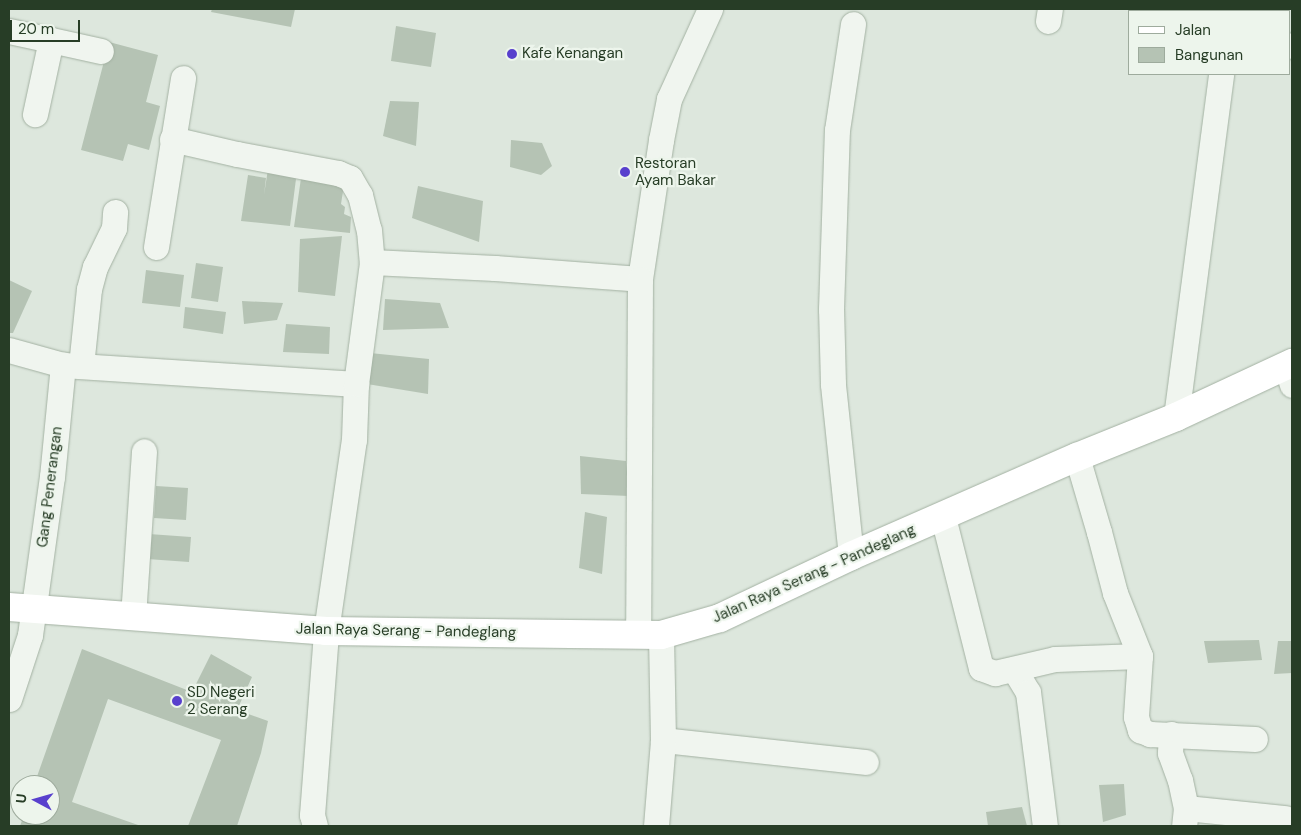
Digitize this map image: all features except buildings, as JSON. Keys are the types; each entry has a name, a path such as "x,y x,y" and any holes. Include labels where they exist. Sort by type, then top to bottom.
{"main road":[{"name":"Jalan Raya Serang - Pandeglang","path":"21,607 326,631 649,635 720,618 851,556 1076,457 1290,371"}],"street":[{"path":"656,826 663,740 649,635 640,279 660,140 669,99 710,9"},
{"path":"851,556 833,384 831,309 837,130 853,24"},
{"path":"9,31 101,51"},
{"path":"35,114 51,40"},
{"path":"1176,417 1221,75"},
{"path":"156,247 183,78"},
{"path":"172,139 237,154 338,173 350,178 360,195 370,230 372,262 356,384 354,440 326,631 312,815 315,826"},
{"name":"Gang Penerangan","path":"9,699 30,635 21,607 52,477 72,365 95,267 101,259 114,228 115,212"},
{"path":"372,262 495,268 640,279"},
{"path":"9,350 72,365 356,384"},
{"path":"133,617 144,451"},
{"path":"1076,457 1100,532 1115,593 1140,656 1136,717 1140,730 1150,734 1255,739"},
{"path":"943,517 981,668 995,673 1055,659 1140,656"},
{"path":"1014,670 1028,692 1045,826"},
{"path":"1171,734 1170,753 1180,780 1185,817 1285,818"},
{"path":"663,740 866,762"}],"place":[{"name":"Kafe Kenangan","path":"512,54"},
{"name":"Restoran Ayam Bakar","path":"625,172"},
{"name":"SD Negeri 2 Serang","path":"177,701"}]}
